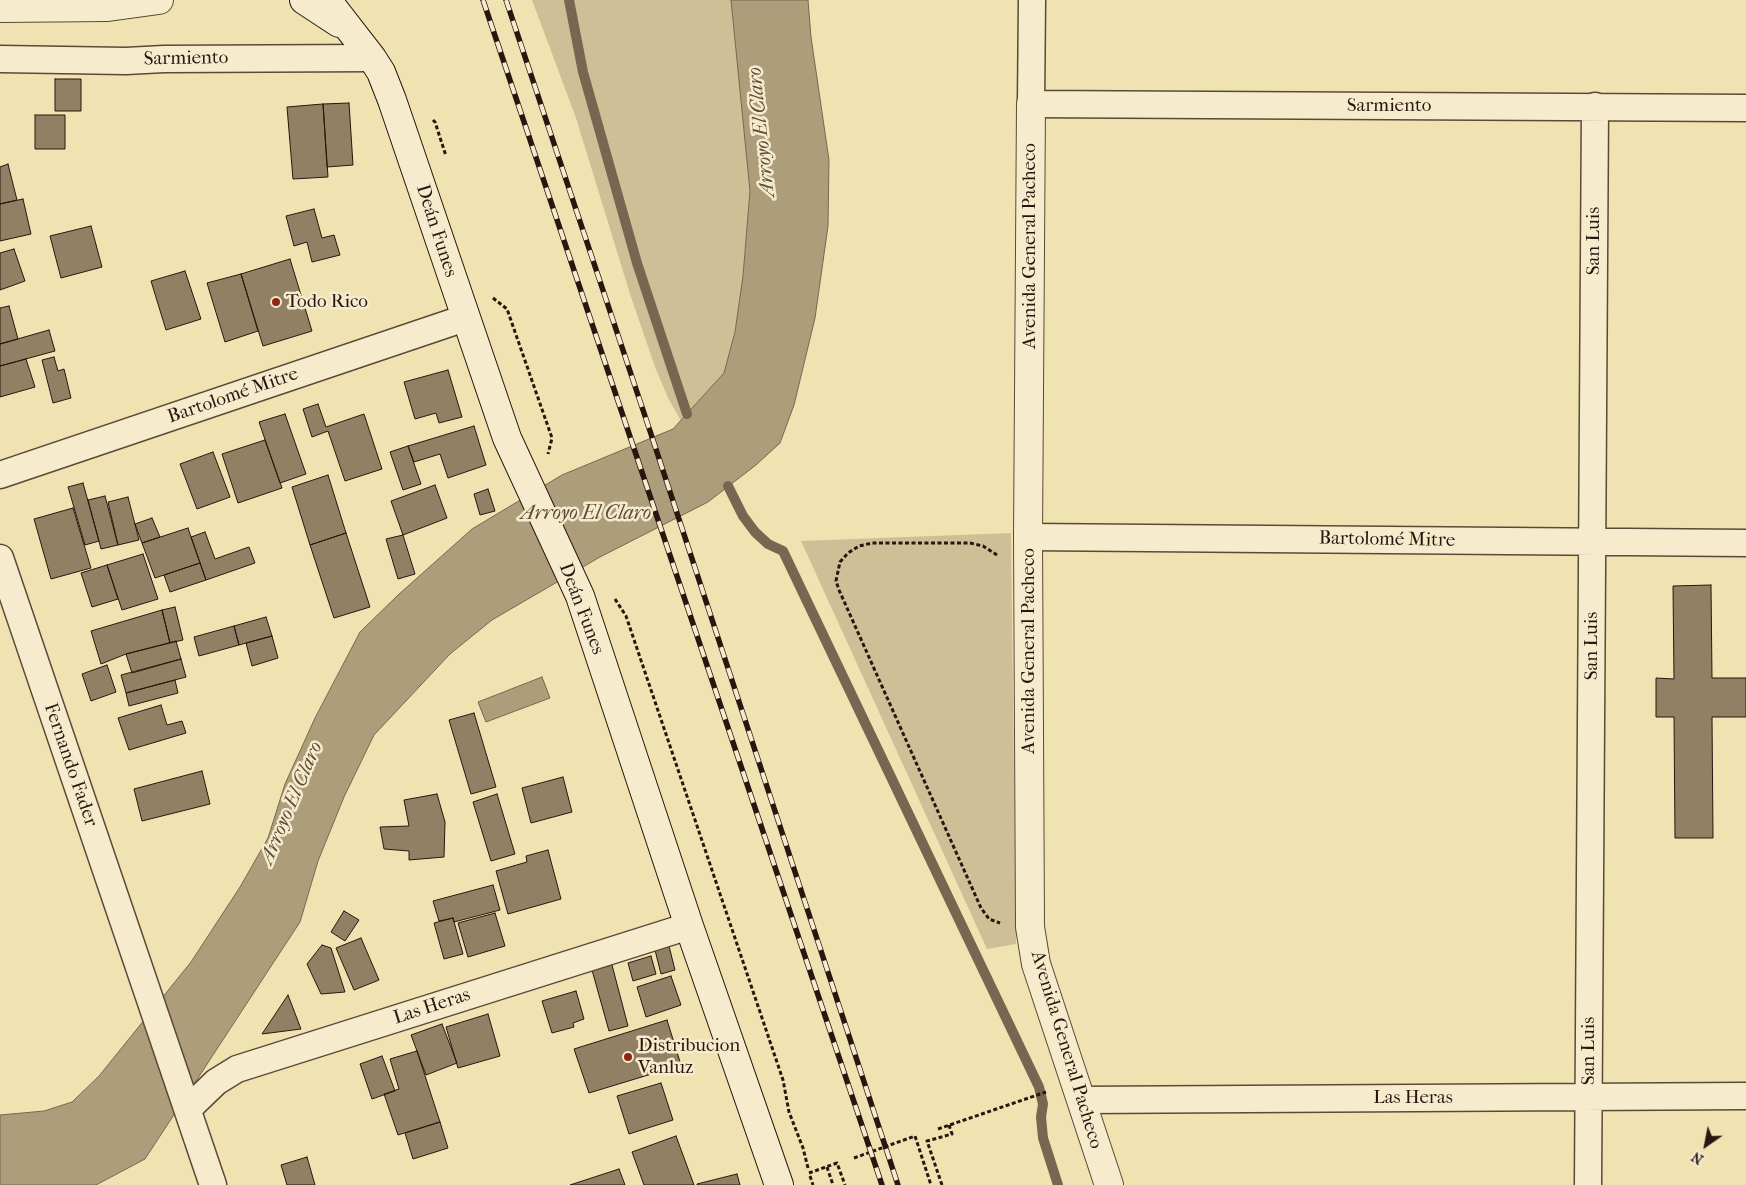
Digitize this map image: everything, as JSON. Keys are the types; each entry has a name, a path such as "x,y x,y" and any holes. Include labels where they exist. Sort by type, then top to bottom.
{"main road":[{"path":"0,8 108,7 159,0"},
{"name":"Deán Funes","path":"304,0 337,22 366,50"},
{"name":"Deán Funes","path":"327,0 381,72 392,100 507,438 580,596 689,926 779,1185"},
{"name":"Avenida General Pacheco","path":"1031,104 1028,537 1030,927 1036,964 1109,1185"}],"street":[{"path":"1031,104 1032,0"},
{"name":"Sarmiento","path":"0,59 126,61 366,50"},
{"name":"Sarmiento","path":"1031,104 1746,108"},
{"name":"San Luis","path":"1588,1185 1595,106"},
{"name":"Bartolomé Mitre","path":"0,475 465,318"},
{"name":"Bartolomé Mitre","path":"1028,537 1746,543"},
{"name":"Fernando Fader","path":"0,558 188,1109"},
{"name":"Las Heras","path":"188,1109 216,1082 237,1069 689,926"},
{"name":"Las Heras","path":"1078,1091 1588,1097 1746,1096"},
{"path":"188,1109 213,1185"}],"path":[{"path":"999,557 983,546 970,544 872,543 859,546 848,553 840,562 836,581 981,908 989,920 1002,924 1030,927"},
{"path":"611,593 626,616 783,1080 789,1112 803,1148 813,1185"},
{"path":"938,1129 1078,1091"},
{"path":"942,1185 927,1141 952,1134 949,1125"},
{"path":"854,1158 915,1136 931,1185"},
{"path":"809,1172 837,1163 845,1185"},
{"path":"826,1167 833,1185"}],"shaded area":[{"path":"532,0 731,0 750,191 743,276 735,332 724,373 681,421 668,398 655,367 630,294 576,118"},
{"path":"1011,533 1016,944 987,949 801,541"}],"water":[{"name":"Arroyo El Claro","path":"731,0 808,0 811,37 829,160 828,226 815,318 794,405 780,443 756,465 708,502 600,557 492,620 450,654 374,735 344,797 318,861 300,922 145,1159 96,1185 0,1185 0,1115 44,1111 72,1102 99,1076 191,962 240,887 268,838 285,784 315,718 360,632 398,595 472,529 562,475 673,429 724,373 735,332 743,276 750,191"},
{"path":"542,677 550,698 486,722 478,702"}],"building":[{"path":"55,79 81,79 81,111 55,111"},
{"path":"349,103 353,165 327,167 323,104"},
{"path":"323,104 328,177 293,179 287,107"},
{"path":"35,115 65,115 65,149 35,149"},
{"path":"8,164 17,200 0,204 0,167"},
{"path":"23,199 31,234 0,241 0,204"},
{"path":"314,209 322,238 334,235 340,255 312,262 307,242 294,246 286,216"},
{"path":"91,226 102,267 61,278 50,236"},
{"path":"14,249 25,281 0,290 0,253"},
{"name":"Todo Rico","path":"290,259 312,331 263,346 241,274"},
{"path":"185,271 201,319 166,330 151,281"},
{"path":"241,274 258,331 225,342 207,283"},
{"path":"9,306 18,339 0,344 0,308"},
{"path":"49,330 55,351 0,366 0,344"},
{"path":"54,357 58,371 64,369 71,398 53,403 42,360"},
{"path":"26,359 35,387 0,397 0,366"},
{"path":"448,370 462,417 439,423 436,413 415,419 404,382"},
{"path":"318,404 326,427 364,414 382,469 345,481 328,431 312,437 303,409"},
{"path":"285,414 306,474 280,483 259,422"},
{"path":"474,426 486,465 448,478 440,454 414,462 408,446"},
{"path":"265,440 282,488 238,503 222,454"},
{"path":"408,446 421,484 403,490 390,452"},
{"path":"213,452 230,497 197,509 180,464"},
{"path":"328,475 346,533 310,545 292,487"},
{"path":"83,483 99,541 85,545 68,487"},
{"path":"435,485 447,518 403,535 391,501"},
{"path":"488,489 495,511 480,515 474,494"},
{"path":"105,496 118,545 101,549 88,500"},
{"path":"128,497 139,540 118,545 108,502"},
{"path":"73,508 91,568 51,579 34,519"},
{"path":"152,518 160,537 142,543 135,524"},
{"path":"188,528 200,563 155,578 142,543"},
{"path":"205,532 215,559 249,547 255,563 206,580 191,537"},
{"path":"346,533 370,607 334,618 310,545"},
{"path":"403,535 415,574 398,579 386,539"},
{"path":"143,554 158,599 122,610 107,565"},
{"path":"200,563 206,580 170,592 164,575"},
{"path":"107,565 118,599 92,607 81,573"},
{"path":"1711,585 1712,678 1746,678 1746,717 1712,717 1713,838 1675,838 1674,717 1656,717 1656,678 1674,679 1673,586"},
{"path":"175,607 183,640 170,643 162,610"},
{"path":"162,610 170,643 126,654 101,664 91,631"},
{"path":"266,617 272,636 239,645 234,626"},
{"path":"234,626 239,645 199,656 194,637"},
{"path":"272,636 278,658 252,666 246,643"},
{"path":"176,641 181,659 132,673 126,654"},
{"path":"181,659 186,677 126,693 121,675"},
{"path":"107,665 116,692 91,701 82,674"},
{"path":"175,680 178,693 129,706 126,693"},
{"path":"161,705 167,725 182,721 186,733 129,750 118,718"},
{"path":"474,713 496,787 471,794 449,720"},
{"path":"202,771 210,804 142,821 134,789"},
{"path":"563,777 572,812 531,823 522,788"},
{"path":"437,794 445,822 444,857 409,860 409,851 384,849 380,827 409,826 404,800"},
{"path":"497,794 515,854 491,861 473,802"},
{"path":"548,850 561,899 508,914 496,871 527,862 526,856"},
{"path":"493,885 500,910 454,922 453,918 439,921 433,901"},
{"path":"344,911 359,920 345,941 331,932"},
{"path":"495,913 505,946 468,957 458,923"},
{"path":"453,918 463,954 444,959 434,923"},
{"path":"361,938 379,980 354,990 336,948"},
{"path":"322,945 331,948 345,992 321,994 307,964"},
{"path":"669,946 675,970 661,974 655,950"},
{"path":"651,956 656,974 633,981 628,963"},
{"path":"612,965 628,1026 609,1031 592,970"},
{"path":"671,976 681,1005 646,1017 637,987"},
{"path":"576,991 584,1019 573,1023 574,1027 552,1033 542,1001"},
{"path":"288,995 301,1029 262,1034"},
{"path":"488,1014 500,1056 458,1068 446,1027"},
{"name":"Distribucion Vanluz","path":"667,1020 681,1065 589,1093 574,1049"},
{"path":"442,1024 457,1063 426,1075 411,1035"},
{"path":"417,1051 440,1122 398,1135 384,1094 399,1089 390,1059"},
{"path":"382,1056 395,1091 372,1099 360,1064"},
{"path":"661,1083 673,1120 629,1134 617,1096"},
{"path":"440,1122 448,1148 413,1159 405,1133"},
{"path":"676,1136 694,1185 644,1185 632,1152"},
{"path":"307,1157 315,1185 287,1185 281,1165"},
{"path":"619,1169 625,1185 570,1185"},
{"path":"737,1174 740,1185 697,1185 697,1184"}],"waterway":[{"path":"569,0 583,72 637,263 687,414"},
{"path":"728,486 743,516 755,532 768,544 783,551 1039,1087 1043,1104 1041,1117 1043,1138 1058,1185"}],"railway":[{"path":"483,0 882,1185"},
{"path":"506,0 898,1185"}],"place":[{"name":"Todo Rico","path":"276,302"},
{"name":"Distribucion Vanluz","path":"628,1057"}]}
